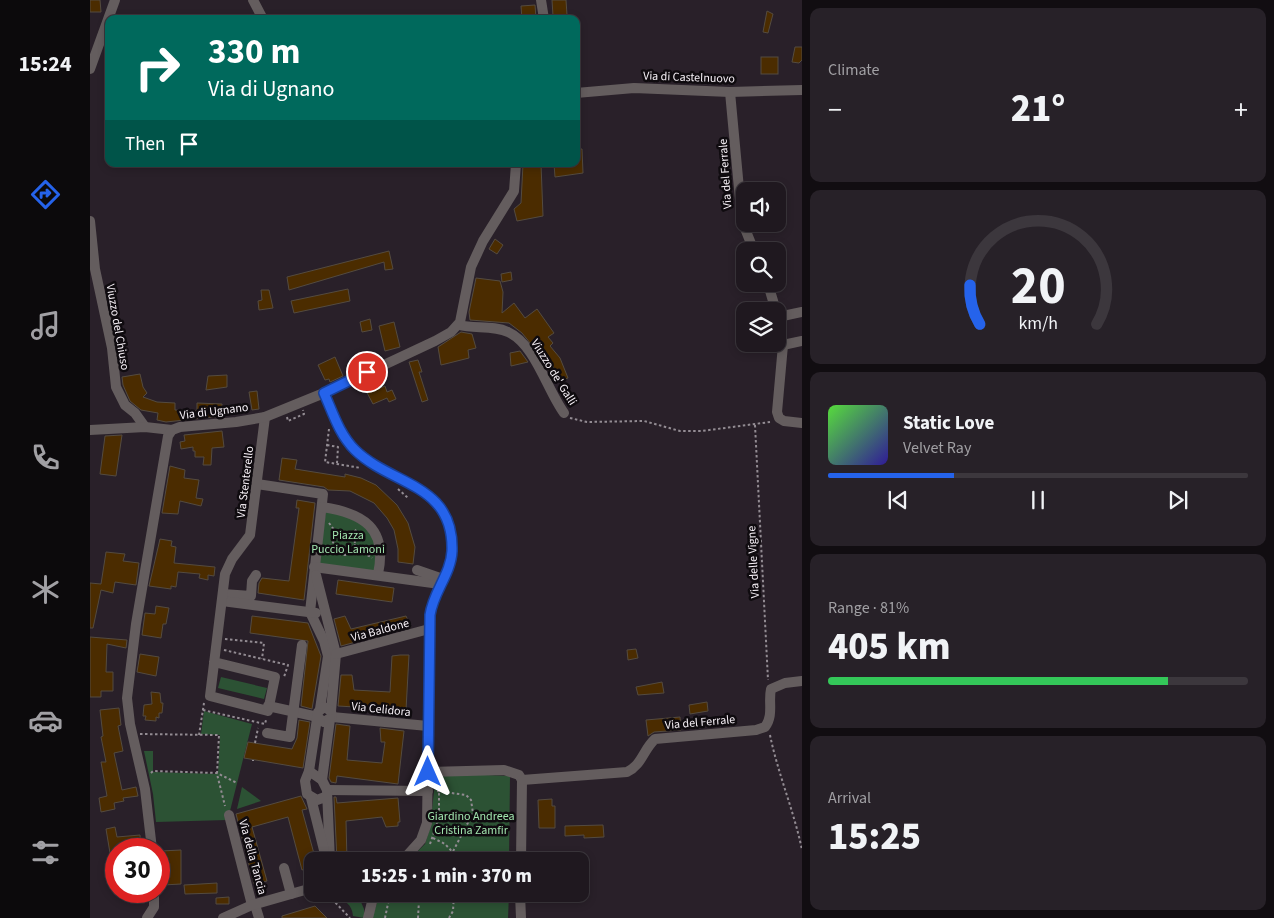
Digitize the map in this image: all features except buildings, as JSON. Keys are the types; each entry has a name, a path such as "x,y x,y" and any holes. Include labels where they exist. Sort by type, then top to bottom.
{"street":[{"path":"110,15 115,0"},
{"path":"253,0 261,15"},
{"path":"541,0 543,15"},
{"path":"90,69 105,28"},
{"name":"Via di Castelnuovo","path":"580,93 634,88 730,92 802,90"},
{"name":"Via del Ferrale","path":"730,92 741,214 750,242"},
{"path":"458,325 471,267 483,241 514,191 516,167"},
{"name":"Viuzzo del Chiuso","path":"90,221 95,268 112,348 116,387 125,405 135,413 145,427"},
{"path":"786,315 802,312"},
{"name":"Via di Ugnano","path":"151,838 145,789 130,724 127,698 131,657 166,442 172,430 182,426 236,422 265,417 324,393 444,337 458,325"},
{"name":"Viuzzo de' Galli","path":"458,325 502,330 518,339 536,362 552,397 564,413"},
{"path":"786,345 802,341"},
{"path":"782,352 777,412 779,418 784,421 802,423"},
{"path":"324,393 342,434 355,450 423,490 436,501 443,511 450,529 451,562 431,606 429,629 428,772 432,791 425,832 410,852"},
{"name":"Via Stenterello","path":"213,697 221,638 227,567 250,535 265,417"},
{"path":"90,430 145,427 172,430"},
{"path":"257,484 323,494 310,612 324,641 328,656 310,771 305,781 305,787 311,798 326,852"},
{"path":"322,507 340,510 365,520 375,532 379,547 379,570"},
{"path":"314,567 379,570 441,581"},
{"path":"314,567 336,654 331,716 322,780 326,794 328,852"},
{"path":"418,570 441,581"},
{"path":"223,598 251,596 252,581 256,575"},
{"path":"223,598 326,614"},
{"name":"Via Baldone","path":"336,654 429,629"},
{"path":"260,727 290,737 302,646"},
{"path":"217,663 275,677 268,708"},
{"path":"765,727 771,715 769,697 771,689 776,685 802,681"},
{"path":"213,697 268,708 319,715"},
{"name":"Via Celidora","path":"319,715 324,722 331,716 428,726"},
{"name":"Via del Ferrale","path":"522,780 627,772 635,768 643,758 648,746 655,740 756,730 765,727"},
{"path":"428,772 504,770 519,775 522,780 521,852"},
{"path":"310,771 322,780"},
{"path":"311,798 317,800 326,794 432,791"},
{"name":"Via della Tancia","path":"229,815 259,918"},
{"path":"284,868 291,894"},
{"path":"223,918 254,905 304,890"},
{"path":"368,918 369,902"},
{"path":"520,902 520,918"},
{"path":"147,918 154,907 154,903"}],"path":[{"path":"282,419 286,417 288,421 304,414 302,410 311,407"},
{"name":"Viuzzo de' Galli","path":"564,413 570,418 587,422 630,420 680,431 702,431 755,425 773,422 779,418"},
{"path":"330,421 325,462 363,468"},
{"name":"Via delle Vigne","path":"755,425 769,697"},
{"path":"327,446 338,447 337,463"},
{"path":"392,484 408,498"},
{"path":"355,547 350,553 342,555 336,550 334,541 338,535 347,533 353,538 355,547 379,570"},
{"path":"217,663 221,638 264,643 262,659"},
{"path":"199,735 205,698 213,697 213,712"},
{"path":"255,743 260,727 265,724 268,708"},
{"path":"203,710 260,727"},
{"path":"765,727 770,733 776,762 797,824 802,850"},
{"path":"135,733 219,735 217,773 222,801 229,815"},
{"path":"146,778 153,771 217,773 237,783"},
{"path":"432,791 457,792 466,795 471,800 473,813 454,851 433,838"},
{"path":"335,902 350,918"},
{"path":"385,918 388,902"},
{"path":"418,918 419,902"},
{"path":"449,918 453,910 454,902"}],"green space":[{"name":"Piazza Puccio Lamoni","path":"326,510 363,522 376,542 376,571 319,564"},
{"path":"221,677 267,688 264,699 218,688"},
{"path":"204,711 252,724 227,820 156,822 153,794 144,751 153,751 153,772 218,774 220,735 201,734"},
{"name":"Giardino Andreea Cristina Zamfir","path":"436,773 510,776 509,852 417,852 425,844 430,828"},
{"path":"242,787 261,801 237,809"},
{"path":"345,902 361,902 364,909 364,918 353,916"},
{"path":"377,902 509,902 508,918 372,918"}],"route":[{"path":"367,372 324,393 342,434 359,454 413,484 433,498 443,511 452,539 451,562 434,596 430,615 428,772"}]}
